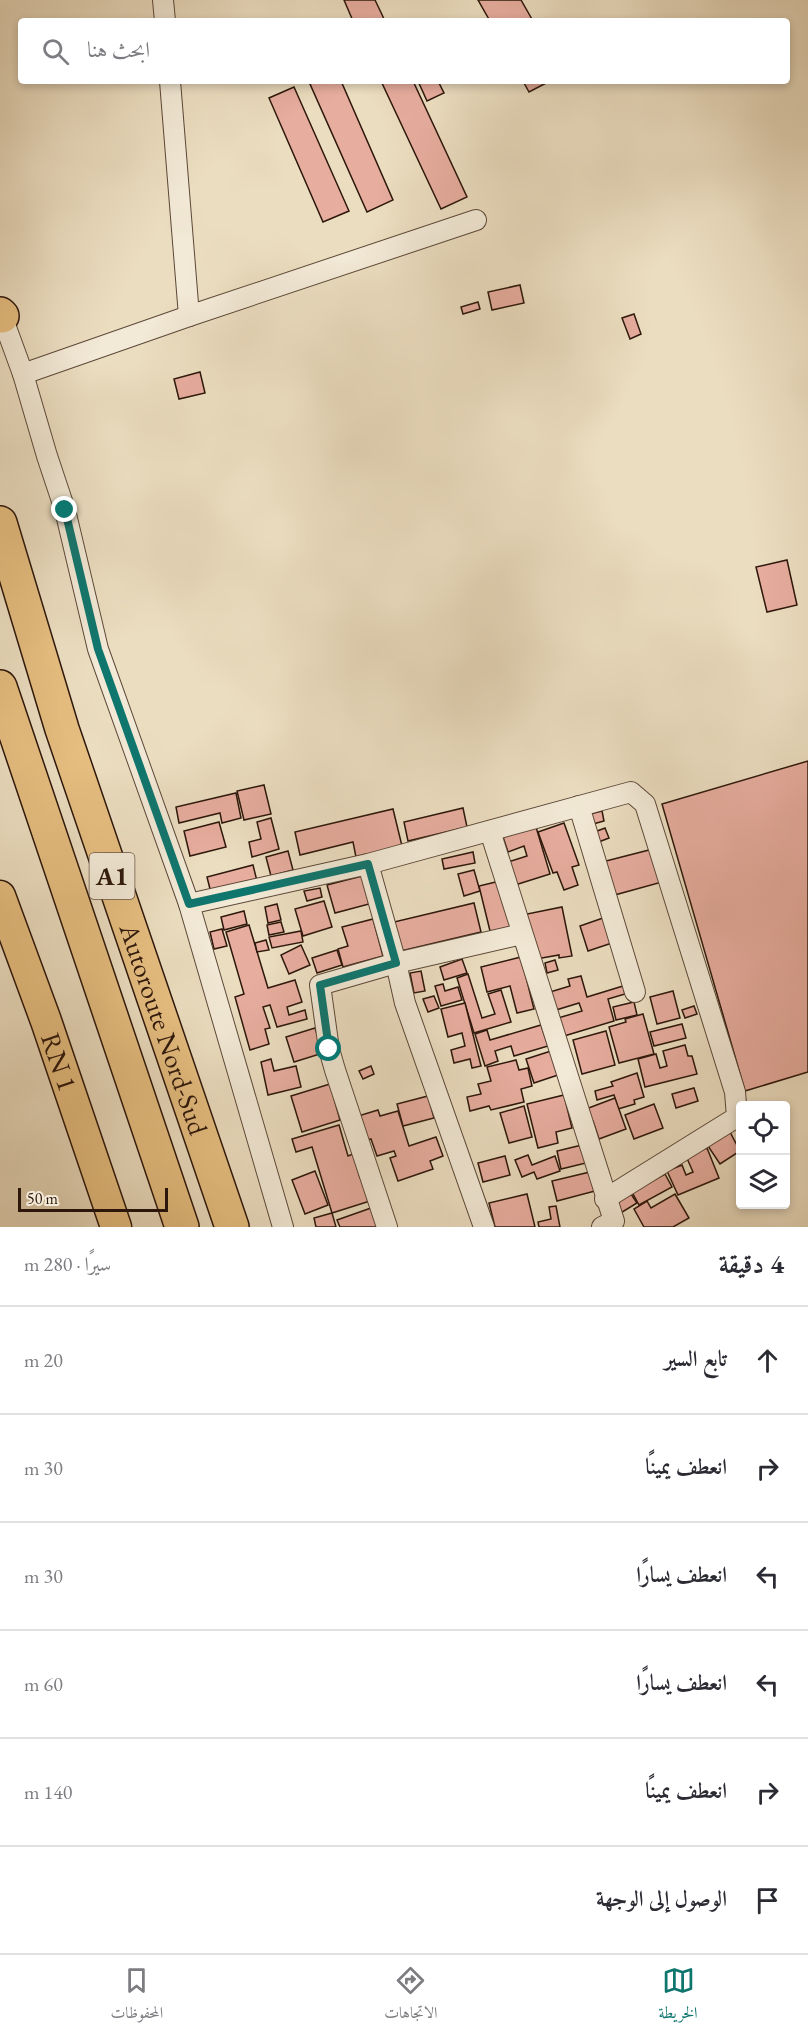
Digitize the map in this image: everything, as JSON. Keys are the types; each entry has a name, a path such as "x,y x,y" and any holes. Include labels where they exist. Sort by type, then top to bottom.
{"highway":[{"name":"Autoroute Nord-Sud","path":"0,523 62,729 232,1227"},
{"name":"Autoroute Nord-Sud","path":"0,687 182,1227"}],"main road":[{"name":"RN 1","path":"0,896 46,1021 116,1227"}],"street":[{"path":"163,0 165,18"},
{"path":"170,84 189,316"},
{"path":"23,374 476,220"},
{"path":"1,314 23,374 65,510 98,649 189,904 284,1227"},
{"path":"189,904 368,864 631,792 645,804 735,1092 737,1117 605,1199"},
{"path":"579,806 635,992"},
{"path":"490,831 605,1199 614,1221 602,1227"},
{"path":"368,864 405,1003 484,1227"},
{"path":"387,1227 329,1049 320,985 396,963 522,934"}],"building":[{"path":"344,0 375,0 384,18 352,18"},
{"path":"478,0 521,0 531,18 488,18"},
{"path":"310,84 342,84 393,200 367,212"},
{"path":"382,84 414,84 467,197 441,209"},
{"path":"419,84 440,84 444,93 427,101"},
{"path":"525,84 544,84 529,92"},
{"path":"294,87 349,211 323,222 269,98"},
{"path":"520,285 524,303 492,310 488,292"},
{"path":"478,302 480,309 463,314 461,307"},
{"path":"634,314 641,334 630,339 622,318"},
{"path":"200,372 205,393 179,399 174,379"},
{"path":"787,560 797,605 767,612 756,567"},
{"path":"808,761 808,1072 745,1091 662,804"},
{"path":"264,785 271,814 244,820 237,791"},
{"path":"236,793 241,818 222,823 220,813 179,823 176,807"},
{"path":"463,808 467,827 408,841 404,822"},
{"path":"393,809 402,846 356,857 353,842 300,855 295,832"},
{"path":"602,811 604,821 593,824 590,814"},
{"path":"271,818 279,849 252,857 249,842 261,839 257,822"},
{"path":"219,822 226,847 190,856 184,831"},
{"path":"564,823 579,865 572,867 578,885 564,890 557,872 553,873 538,832"},
{"path":"536,827 550,874 515,885 508,862 527,856 524,846 508,852 503,837"},
{"path":"605,828 609,838 596,843 592,833"},
{"path":"653,849 662,882 611,896 602,862"},
{"path":"288,851 293,870 271,876 266,857"},
{"path":"473,852 475,863 444,869 442,859"},
{"path":"253,865 257,881 211,893 207,877"},
{"path":"474,870 480,891 464,896 458,874"},
{"path":"362,876 369,904 335,913 327,885"},
{"path":"500,881 512,930 491,935 479,886"},
{"path":"320,888 322,897 307,901 304,891"},
{"path":"324,901 332,927 303,936 295,909"},
{"path":"474,903 481,932 401,951 394,922"},
{"path":"277,904 281,920 268,923 265,907"},
{"path":"562,907 572,956 559,958 559,955 531,960 522,915"},
{"path":"244,911 247,924 224,930 221,917"},
{"path":"603,918 612,943 588,951 580,926"},
{"path":"373,919 383,956 343,967 338,949 348,946 342,927"},
{"path":"281,922 284,932 269,935 267,925"},
{"path":"249,925 268,988 295,980 302,1002 287,1007 289,1015 305,1010 307,1019 277,1027 270,1005 263,1007 270,1028 265,1029 269,1044 250,1050 235,997 244,994 226,932"},
{"path":"222,929 227,946 214,949 210,932"},
{"path":"301,931 303,942 272,948 269,937"},
{"path":"266,940 269,950 257,952 255,943"},
{"path":"301,945 310,965 289,974 281,955"},
{"path":"337,950 342,965 317,973 312,958"},
{"path":"521,957 534,1009 517,1013 510,986 487,992 481,967"},
{"path":"462,959 467,973 444,980 440,967"},
{"path":"555,960 558,970 547,973 545,963"},
{"path":"421,971 425,991 414,993 410,973"},
{"path":"468,974 482,1018 495,1014 488,994 501,990 511,1022 474,1033 457,978"},
{"path":"581,976 587,997 623,986 625,994 608,999 614,1021 564,1036 558,1018 582,1011 579,1003 556,1010 550,992 570,986 568,979"},
{"path":"443,984 445,991 458,987 462,1000 441,1006 435,986"},
{"path":"673,991 680,1018 657,1024 650,997"},
{"path":"434,996 439,1008 428,1012 423,999"},
{"path":"634,1002 637,1015 616,1020 613,1007"},
{"path":"465,1003 481,1066 472,1068 470,1059 454,1063 451,1050 465,1046 462,1033 448,1037 441,1009"},
{"path":"694,1006 697,1014 685,1018 682,1010"},
{"path":"643,1014 654,1054 619,1063 609,1027"},
{"path":"682,1024 686,1038 654,1046 650,1032"},
{"path":"541,1025 548,1046 514,1056 511,1046 495,1051 498,1061 485,1066 475,1034 487,1030 490,1040"},
{"path":"315,1028 323,1053 294,1062 286,1037"},
{"path":"606,1031 615,1065 582,1074 573,1040"},
{"path":"685,1045 688,1056 692,1056 697,1074 645,1087 638,1059 656,1054 660,1068 667,1066 663,1051"},
{"path":"551,1051 558,1075 534,1083 526,1059"},
{"path":"271,1059 274,1071 296,1066 301,1087 268,1095 261,1062"},
{"path":"516,1060 519,1070 528,1068 532,1086 521,1089 524,1102 491,1110 489,1106 470,1111 467,1097 481,1094 478,1084 491,1081 487,1067"},
{"path":"371,1066 374,1074 363,1079 359,1071"},
{"path":"637,1073 644,1097 634,1100 635,1104 618,1109 614,1095 597,1100 595,1091 613,1086 611,1082"},
{"path":"330,1084 340,1120 302,1132 291,1096"},
{"path":"694,1088 698,1101 676,1108 672,1094"},
{"path":"564,1095 572,1128 556,1132 558,1143 538,1148 527,1104"},
{"path":"428,1096 434,1118 403,1126 397,1104"},
{"path":"615,1098 626,1129 599,1139 586,1109"},
{"path":"654,1104 663,1128 634,1139 625,1115"},
{"path":"524,1106 532,1137 509,1143 500,1113"},
{"path":"378,1110 380,1116 398,1111 409,1146 436,1137 443,1156 430,1161 433,1169 398,1181 390,1158 396,1156 394,1151 377,1156 371,1139 362,1141 355,1117"},
{"path":"339,1125 348,1156 353,1154 370,1201 332,1213 312,1147 296,1152 292,1139"},
{"path":"730,1132 736,1143 736,1154 720,1164 708,1146"},
{"path":"582,1145 586,1163 561,1169 557,1151"},
{"path":"707,1148 719,1178 678,1195 667,1171 682,1165 686,1175 693,1172 686,1156"},
{"path":"528,1155 532,1165 555,1156 560,1171 537,1179 534,1172 522,1177 515,1160"},
{"path":"505,1156 510,1175 483,1182 478,1163"},
{"path":"315,1171 328,1205 305,1214 292,1180"},
{"path":"590,1172 595,1191 557,1201 552,1181"},
{"path":"665,1174 672,1187 639,1205 632,1192"},
{"path":"527,1194 535,1227 495,1227 489,1203"},
{"path":"631,1194 637,1203 619,1214 613,1205"},
{"path":"675,1194 689,1218 673,1227 644,1227 634,1209 647,1201 651,1208"},
{"path":"556,1206 560,1227 539,1227 538,1222 551,1219 549,1207"},
{"path":"371,1208 378,1227 340,1227 337,1220"},
{"path":"332,1213 336,1227 316,1227 314,1218"}],"route":[{"path":"65,510 98,649 189,904 368,864 396,963 320,985 329,1049"}]}
